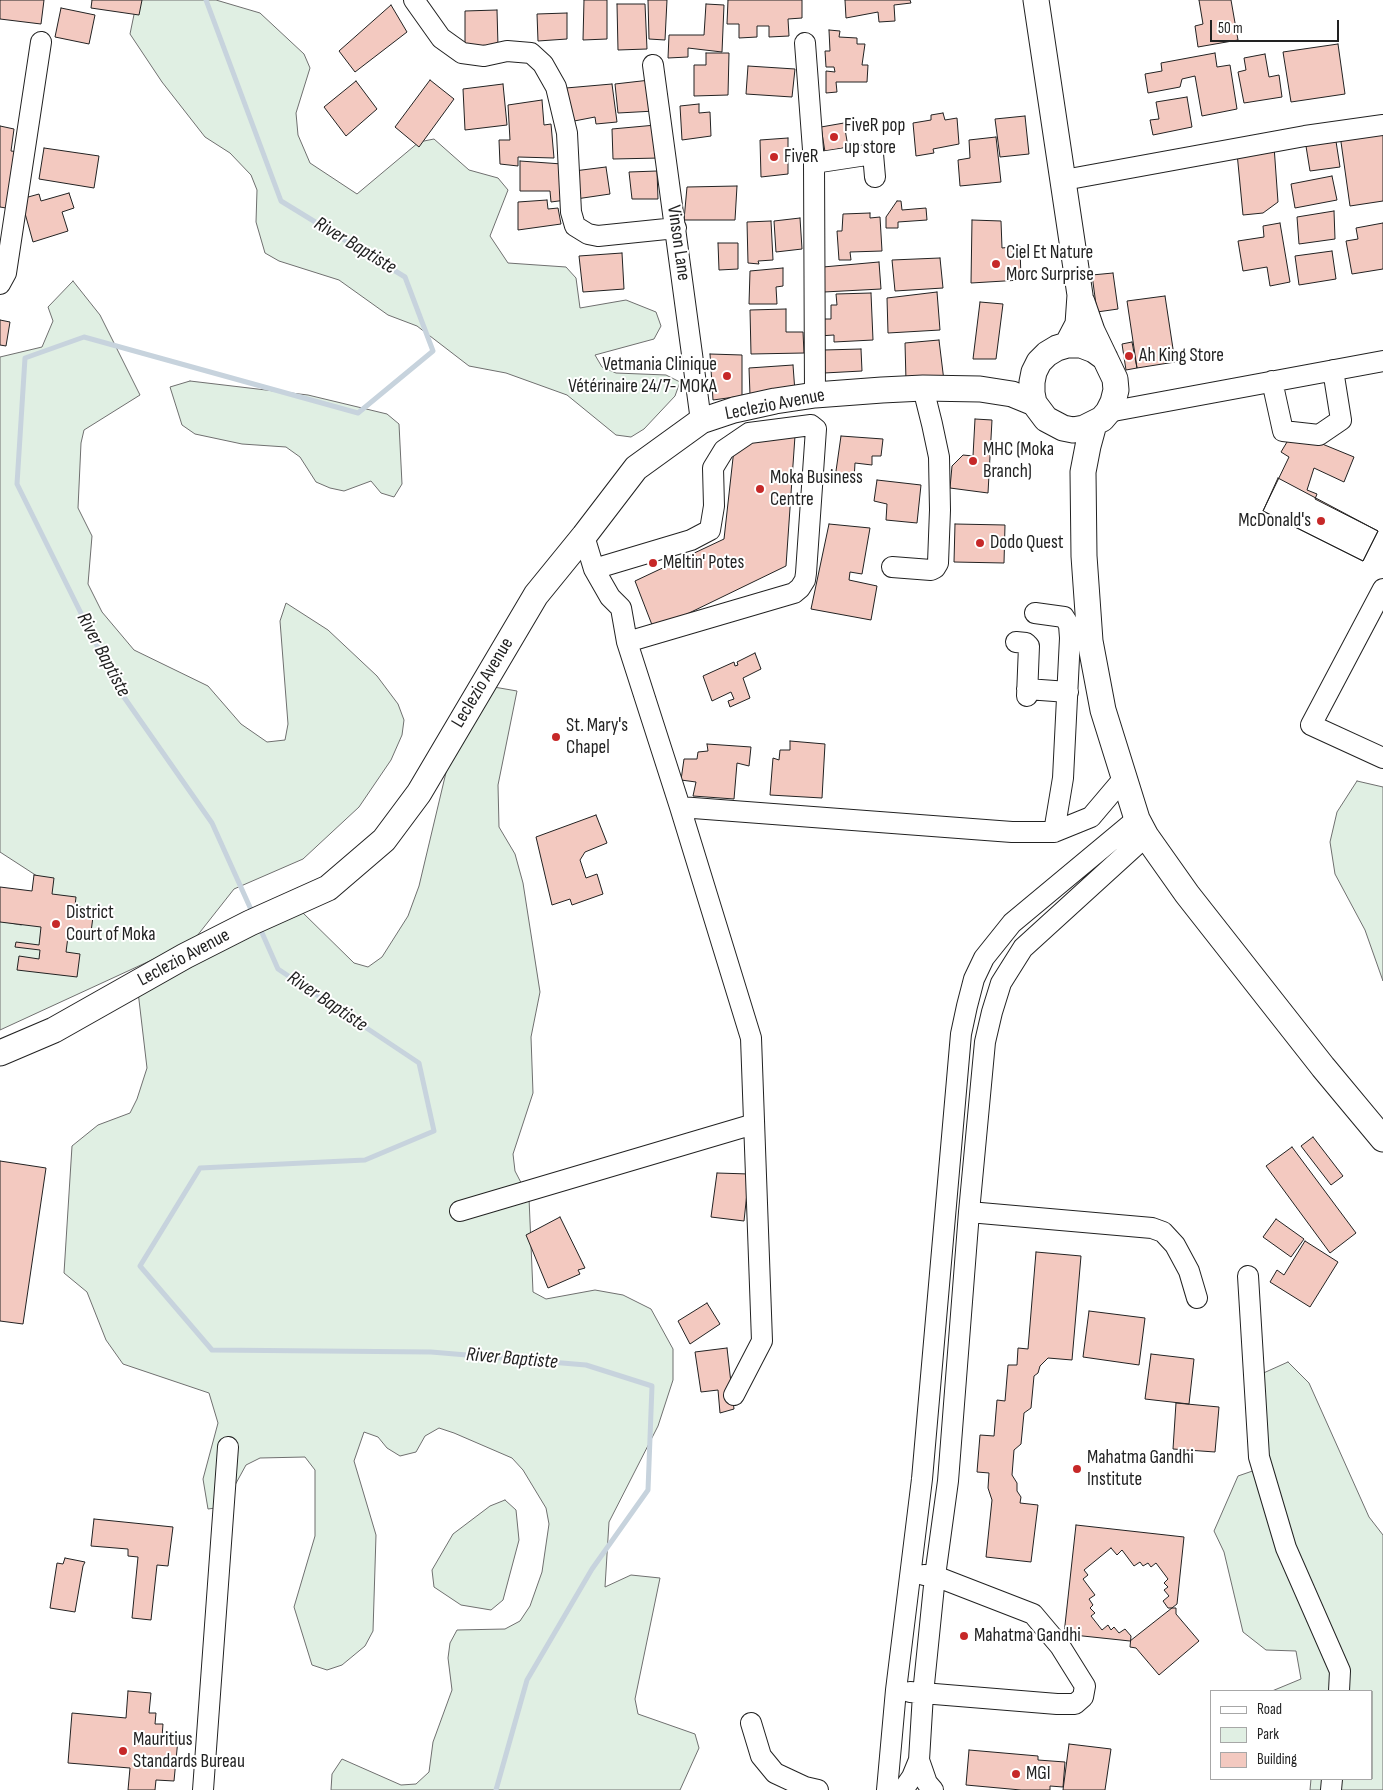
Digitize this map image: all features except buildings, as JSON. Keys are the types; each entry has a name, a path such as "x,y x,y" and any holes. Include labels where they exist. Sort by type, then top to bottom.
{"main road":[{"path":"1036,0 1080,295 1092,331 1115,378 1106,409 1088,446 1083,472 1084,556 1090,641 1103,710 1142,828 1193,902 1323,1067 1383,1139"},
{"path":"1067,345 1078,324 1080,295"},
{"path":"1105,358 1094,350 1081,345 1067,345 1057,348 1039,362 1032,382 1034,403 1046,419 1063,428 1073,430 1084,428 1106,409"},
{"name":"Leclezio Avenue","path":"980,388 1034,372"},
{"name":"Leclezio Avenue","path":"0,1052 54,1030 185,956 250,923 328,888 384,840 419,793 536,595 636,468 701,421 734,410 815,395 923,388 980,388 1012,394 1034,403"},
{"path":"1063,428 1075,447 1083,472"}],"street":[{"path":"414,0 441,38 462,53 484,56 508,51 530,53 543,64 556,87 567,133 571,212 575,226 588,234 598,236 676,228"},
{"path":"0,284 6,273 41,42"},
{"path":"805,43 814,163 815,395"},
{"name":"Vinson Lane","path":"653,65 701,421"},
{"path":"1064,180 1305,136 1383,125"},
{"path":"814,163 873,154 875,177"},
{"path":"1106,409 1163,402 1383,361"},
{"path":"1272,381 1283,431 1318,435 1341,420 1334,370"},
{"path":"892,567 931,570 938,564 939,456 923,388"},
{"path":"594,568 691,540 710,530 714,506 713,468 724,450 750,433 811,425 816,429 806,573 805,580 800,588 794,593 627,642"},
{"path":"584,536 594,568 616,602 751,1038 762,1341 734,1395"},
{"path":"1383,589 1311,725 1383,758"},
{"path":"1035,613 1060,615 1066,620 1070,638 1063,778 1054,832"},
{"path":"1016,642 1026,643 1029,646 1027,692 1068,692"},
{"path":"680,807 1012,832 1054,832 1091,817 1124,778"},
{"path":"903,1790 912,1777 919,1760 923,1694 935,1576 948,1481 969,1212 985,1042 992,1012 1001,983 1023,948 1142,828"},
{"path":"886,1790 896,1690 922,1479 961,1034 974,979 984,958 1012,923 1142,828"},
{"path":"460,1211 754,1124"},
{"path":"969,1212 1152,1228 1163,1232 1175,1246 1189,1271 1197,1298"},
{"path":"1248,1276 1259,1457 1286,1548 1340,1671 1338,1690"},
{"path":"203,1790 228,1447"},
{"path":"896,1690 923,1694 1075,1704 1083,1697 1085,1686 1060,1646 1033,1614 935,1576 910,1572"},
{"path":"751,1723 761,1756 775,1773 805,1787 818,1790"},
{"path":"919,1760 927,1783 932,1790"}],"green space":[{"path":"137,0 216,0 260,13 304,54 310,68 296,113 298,135 310,163 357,194 419,142 434,139 469,170 498,178 508,190 490,236 508,263 566,267 576,278 580,308 626,300 656,312 661,326 654,339 595,355 602,367 616,373 666,375 680,382 675,396 644,429 631,437 616,435 567,395 506,373 469,366 417,326 388,315 339,280 279,261 265,253 256,222 257,190 251,175 230,153 205,137 162,82 130,34"},
{"path":"73,281 100,315 140,395 84,430 81,443 78,508 92,536 88,584 102,612 134,650 208,686 241,724 267,742 285,740 288,724 280,621 286,603 328,630 377,676 398,704 404,720 402,735 391,760 359,807 303,859 234,889 193,941 0,1030 0,921 21,925 36,920 37,876 0,852 0,357 42,347 53,321 48,307"},
{"path":"190,381 308,395 387,414 399,424 402,484 394,497 381,493 371,481 344,491 330,488 316,482 300,457 286,447 242,444 195,434 182,425 170,387"},
{"path":"488,686 517,691 498,785 499,827 515,854 523,883 540,992 531,1037 533,1093 513,1154 515,1171 529,1198 533,1292 546,1299 595,1290 623,1295 651,1309 673,1349 673,1380 658,1426 609,1522 605,1587 631,1575 660,1578 635,1699 638,1714 695,1734 699,1748 680,1790 331,1790 332,1774 342,1759 401,1785 416,1784 429,1772 433,1742 452,1690 448,1658 450,1643 457,1630 505,1629 520,1621 530,1606 542,1572 549,1524 546,1508 523,1470 512,1458 454,1433 439,1428 425,1436 416,1452 400,1456 387,1448 378,1437 364,1432 354,1461 376,1535 373,1631 365,1646 342,1665 327,1670 312,1665 294,1607 315,1536 315,1470 305,1457 260,1458 246,1465 223,1507 208,1509 203,1479 218,1423 209,1393 123,1364 106,1340 87,1292 64,1273 72,1146 98,1125 130,1113 137,1099 147,1068 137,983 300,910 354,963 368,967 382,957 408,916 419,886 463,701"},
{"path":"1357,781 1383,787 1383,981 1365,930 1335,874 1330,842 1337,812"},
{"path":"1288,1362 1309,1383 1369,1517 1383,1535 1383,1790 1310,1790 1311,1780 1373,1780 1373,1690 1274,1690 1301,1679 1296,1651 1266,1650 1243,1632 1224,1552 1214,1531 1238,1476 1267,1466 1259,1375"},
{"path":"505,1500 516,1510 519,1540 503,1600 491,1610 461,1605 434,1587 432,1570 453,1534 490,1506"}],"waterway":[{"name":"River Baptiste","path":"206,0 281,201 405,277 433,351 358,413 84,337 25,358 17,484 119,690 212,823 253,914"},
{"name":"River Baptiste","path":"259,926 278,969 419,1063 434,1131 365,1160 200,1168 140,1266 212,1350 431,1352 586,1365 652,1386 648,1490 592,1569 527,1680 496,1790"}],"place":[{"name":"FiveR pop up store","path":"834,137"},
{"name":"FiveR","path":"774,157"},
{"name":"Ciel Et Nature Morc Surprise","path":"996,264"},
{"name":"Ah King Store","path":"1129,356"},
{"name":"Vetmania Clinique Vétérinaire 24/7- MOKA","path":"727,376"},
{"name":"MHC (Moka Branch)","path":"973,461"},
{"name":"Moka Business Centre","path":"760,489"},
{"name":"McDonald's","path":"1321,521"},
{"name":"Dodo Quest","path":"980,543"},
{"name":"Meltin' Potes","path":"653,563"},
{"name":"St. Mary's Chapel","path":"556,737"},
{"name":"District Court of Moka","path":"56,924"},
{"name":"Mahatma Gandhi Institute","path":"1077,1469"},
{"name":"Mahatma Gandhi","path":"964,1636"},
{"name":"Mauritius Standards Bureau","path":"123,1751"},
{"name":"MGI","path":"1016,1774"}]}
